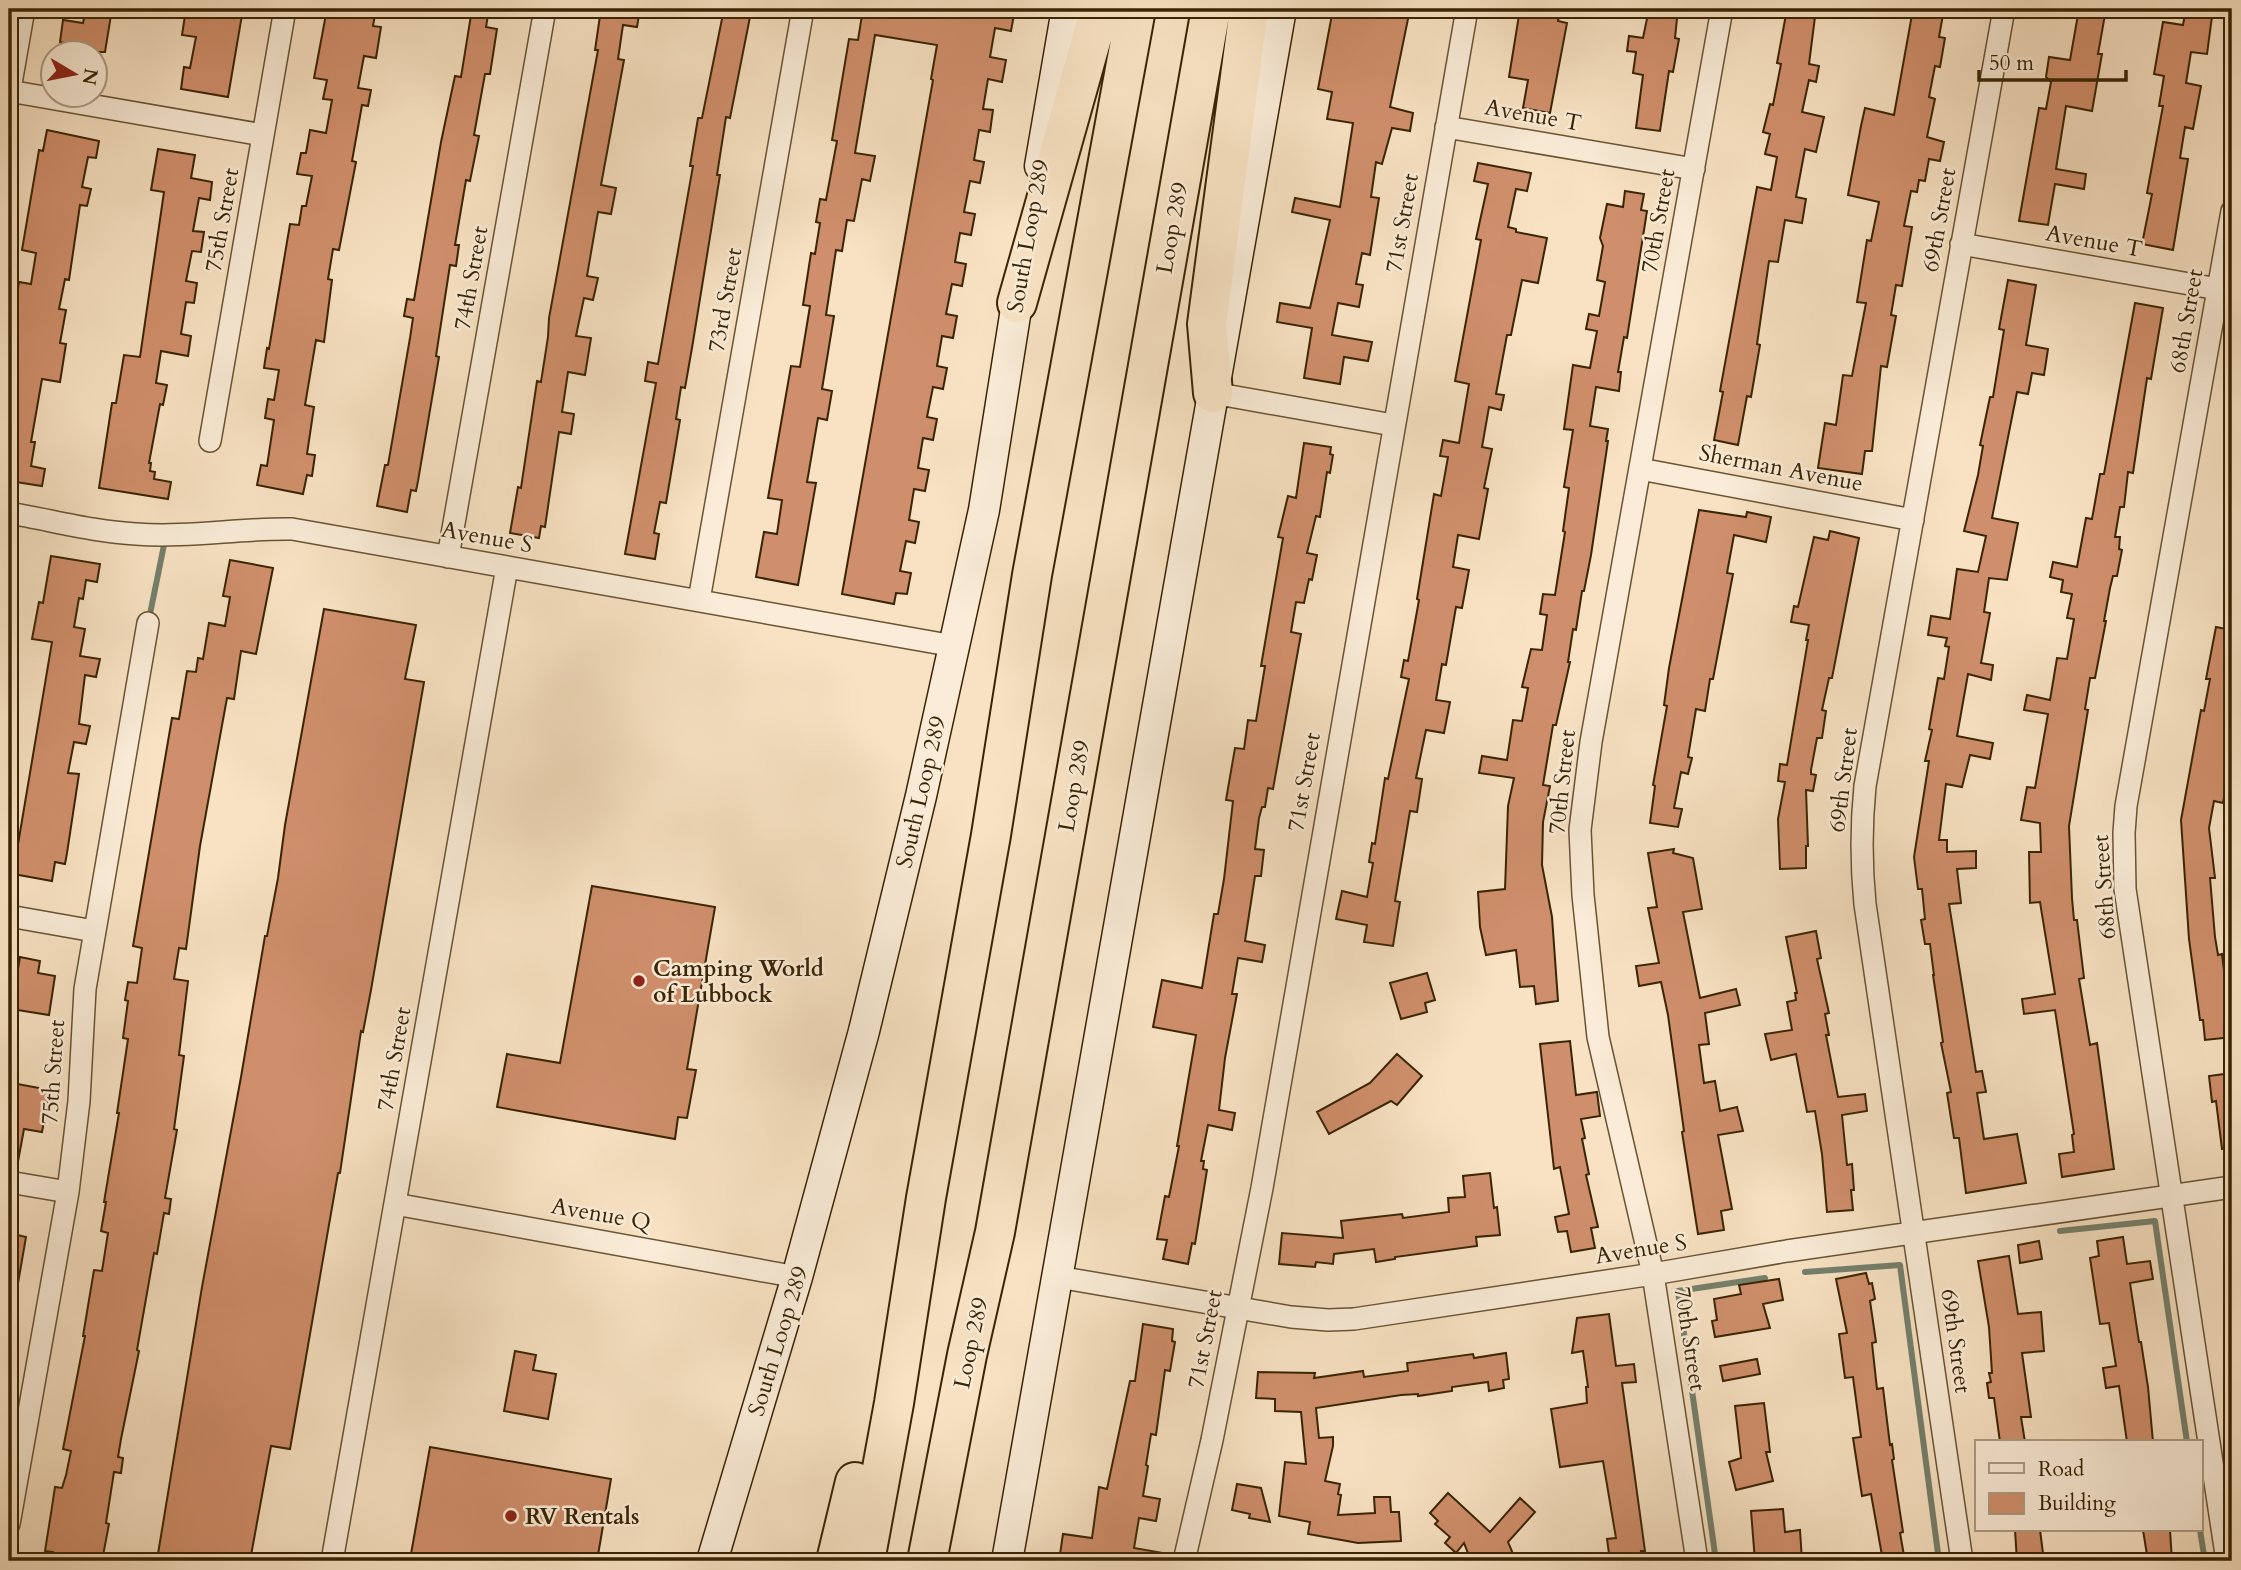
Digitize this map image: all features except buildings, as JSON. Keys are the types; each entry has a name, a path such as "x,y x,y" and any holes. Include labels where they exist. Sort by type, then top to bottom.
{"highway":[{"path":"1017,303 1100,9"},
{"path":"865,1561 989,848 1032,575 1136,9"},
{"name":"Loop 289","path":"927,1561 967,1356 995,1232 1210,9"},
{"path":"1213,393 1207,324 1249,9"},
{"path":"836,1561 926,1198"},
{"path":"954,1561 998,1297 995,1232"}],"main road":[{"name":"South Loop 289","path":"712,1561 797,1277 864,1031 954,646 984,510 1067,9"},
{"path":"1007,1561 1281,9"}],"street":[{"path":"24,9 9,93 263,135"},
{"name":"75th Street","path":"210,441 285,9"},
{"name":"74th Street","path":"448,557 545,9"},
{"name":"73rd Street","path":"699,600 803,9"},
{"name":"71st Street","path":"1184,1561 1212,1440 1262,1188 1467,9"},
{"name":"70th Street","path":"1697,1561 1653,1274 1598,1037 1583,895 1580,830 1591,742 1722,9"},
{"name":"69th Street","path":"1962,1561 1865,904 1861,847 1865,786 2004,9"},
{"name":"Avenue T","path":"1446,127 1694,169"},
{"name":"68th Street","path":"2227,1561 2223,1469 2171,1196 2126,889 2124,833 2126,806 2232,211"},
{"name":"Avenue T","path":"1961,244 2218,289"},
{"path":"1213,393 1393,425"},
{"name":"Sherman Avenue","path":"1640,469 1913,520"},
{"name":"Avenue S","path":"9,513 134,534 188,536 256,529 292,529 954,646"},
{"name":"74th Street","path":"331,1561 507,567"},
{"name":"75th Street","path":"9,1524 15,1449 68,1192 79,1101 85,989 148,623"},
{"path":"9,916 94,931"},
{"path":"9,1182 68,1192"},
{"name":"Avenue S","path":"1058,1278 1291,1317 1354,1319 1787,1251 2232,1187"},
{"name":"Avenue Q","path":"395,1204 797,1277"}],"waterway":[{"path":"149,619 165,540"},
{"path":"2060,1231 2155,1221 2187,1440"},
{"path":"1805,1272 1900,1265 1939,1561"},
{"path":"1716,1561 1678,1291 1765,1278"},
{"path":"2200,1532 2205,1561"}],"place":[{"name":"Camping World of Lubbock","path":"639,981"},
{"name":"RV Rentals","path":"511,1516"}]}
